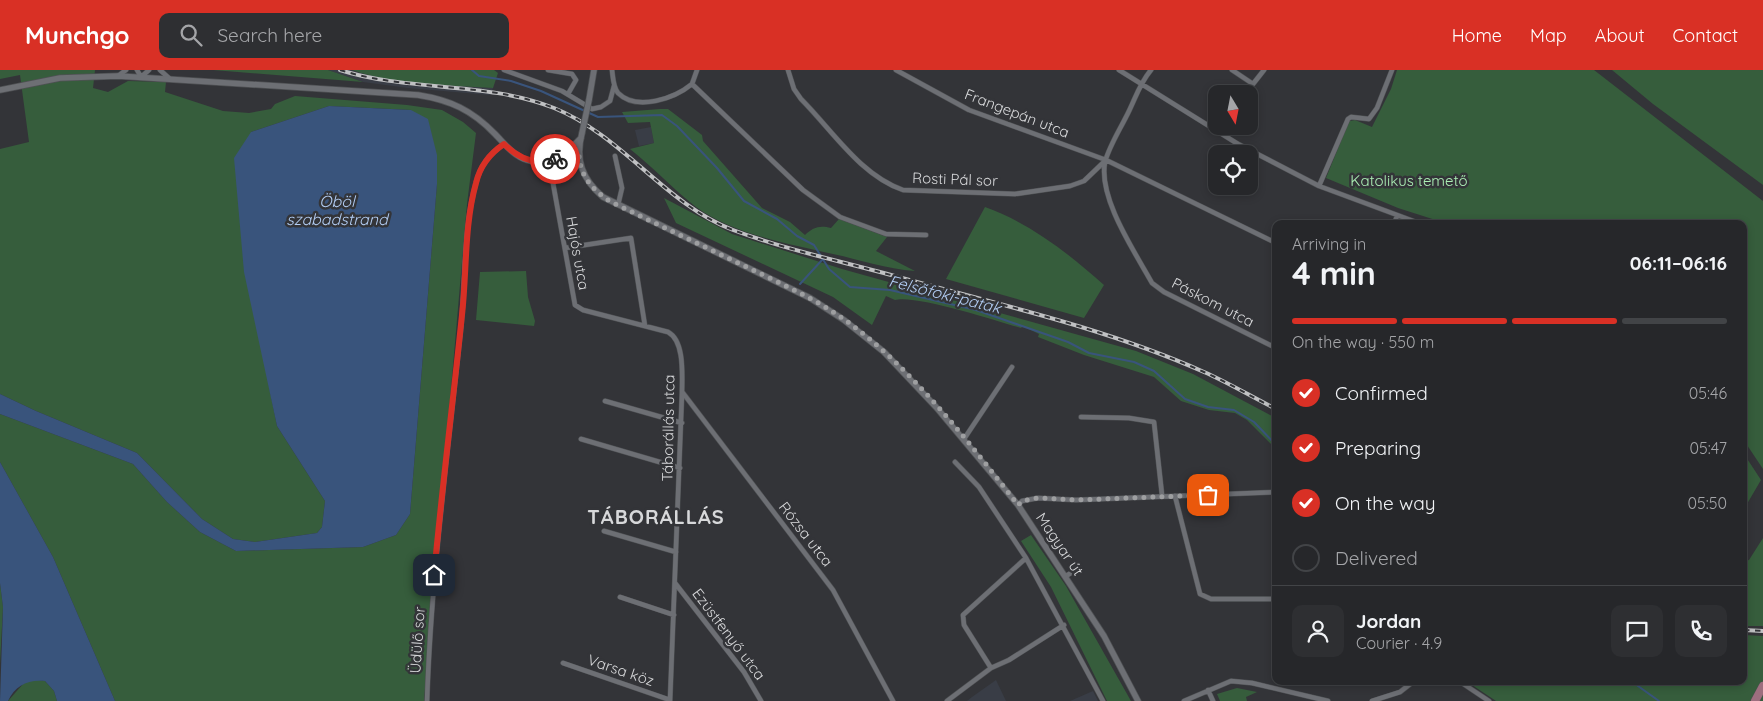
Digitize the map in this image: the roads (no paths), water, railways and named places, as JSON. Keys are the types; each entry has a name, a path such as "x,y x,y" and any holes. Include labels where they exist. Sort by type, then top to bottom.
{"main road":[{"path":"1755,701 1763,686"}],"street":[{"path":"118,76 126,70"},
{"path":"137,70 142,77"},
{"path":"142,77 149,70"},
{"path":"160,70 170,79"},
{"path":"504,70 568,94 588,108 596,109 610,101 614,86 612,70"},
{"path":"548,70 572,74 576,80 568,94"},
{"name":"Magyar út","path":"594,70 581,135 579,155 580,166 593,188 618,206 801,294 844,320 899,367 964,439 1018,505 1104,636 1138,701"},
{"path":"614,86 618,93 631,100 645,102 667,97 692,84 697,70"},
{"name":"Rosti Pál sor","path":"788,70 794,89 801,99 857,159 890,185 903,190 1015,194 1061,187 1084,181 1106,160"},
{"name":"Frangepán utca","path":"896,70 969,110 1106,160 1272,240"},
{"path":"1119,70 1238,144 1319,186 1410,220"},
{"path":"1106,160 1137,96 1139,83 1151,70"},
{"path":"1232,70 1252,84 1264,70"},
{"path":"1319,186 1348,119 1351,117 1369,119 1377,108 1392,70"},
{"path":"0,90 60,78 118,76 433,97 467,110 481,120 518,156 527,160 565,158 574,153 579,155"},
{"path":"692,84 803,190 840,217 886,234 926,236"},
{"path":"565,158 581,135"},
{"name":"Üdülő sor","path":"427,701 438,538 463,306 468,224 480,171 494,151 504,144"},
{"path":"615,156 622,188 618,206"},
{"path":"565,158 580,166"},
{"name":"Hajós utca","path":"550,160 575,305 583,310 646,326"},
{"name":"Páskom utca","path":"1106,160 1105,175 1110,201 1152,283 1164,292 1272,346"},
{"path":"1396,220 1397,216"},
{"path":"565,248 631,238 646,326"},
{"name":"Táborállás utca","path":"646,326 668,332 675,337 682,366 682,423 670,700"},
{"path":"964,439 1012,367"},
{"name":"Rózsa utca","path":"682,393 833,590 893,701"},
{"path":"604,401 682,423"},
{"path":"1080,417 1091,415 1154,422 1162,495"},
{"path":"581,439 680,468"},
{"path":"955,462 979,487 1026,558 1064,625 1103,701"},
{"path":"1018,505 1022,501 1038,498 1076,500 1162,495 1272,492"},
{"path":"1175,496 1200,594 1211,599 1272,599"},
{"path":"604,532 676,552"},
{"path":"991,668 964,625 963,615 1026,558"},
{"path":"1066,576 1079,568"},
{"name":"Ezüstfenyő utca","path":"674,582 744,672 761,701"},
{"path":"620,597 674,615"},
{"path":"946,701 991,668 1009,660 1064,625"},
{"name":"Varsa köz","path":"563,663 670,700"},
{"path":"1184,701 1224,682 1238,681 1328,701"},
{"path":"1372,701 1400,692 1409,685"},
{"path":"1465,685 1489,701"},
{"path":"1208,690 1213,701"}],"water":[{"name":"Öböl szabadstrand","path":"329,106 411,110 428,119 437,155 437,184 410,514 396,535 363,547 236,551 200,532 167,502 133,464 0,414 0,394 137,453 202,519 233,539 255,542 317,533 322,527 325,501 277,426 244,272 234,158 251,132"},
{"path":"0,462 53,557 115,701 57,701 54,691 45,681 33,681 23,684 14,691 8,701 0,701 3,607 0,583"}],"waterway":[{"name":"Felsőfoki-patak","path":"472,70 479,76 511,81 541,91 598,117 662,115 677,126 717,168 744,201 777,219 797,236 814,245 829,269 850,287 890,290 976,310 1068,342 1089,353 1134,362 1154,371 1185,399 1208,407 1234,410 1254,422 1272,441"},
{"path":"800,284 822,260"},
{"name":"Felsőfoki-patak","path":"1637,685 1659,701"}],"railway":[{"path":"340,70 393,81 502,94 554,108 579,120 602,135 686,204 733,230 788,248 1044,316 1125,341 1204,372 1272,407"},
{"path":"1747,630 1763,631"}],"district":[{"name":"TÁBORÁLLÁS","path":"656,516"}],"park label":[{"name":"Katolikus temető","path":"1409,180"}]}
